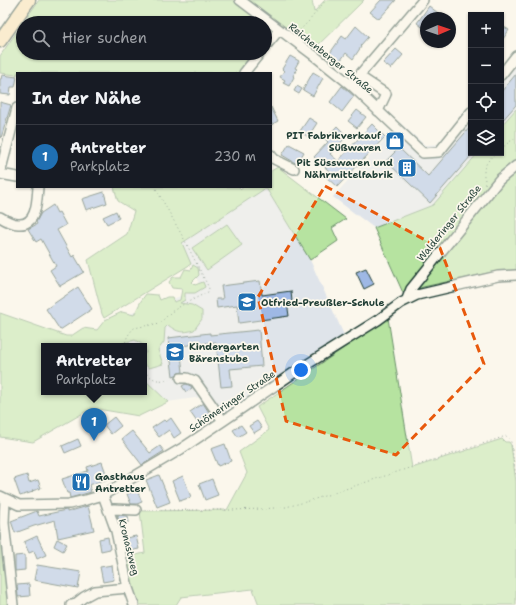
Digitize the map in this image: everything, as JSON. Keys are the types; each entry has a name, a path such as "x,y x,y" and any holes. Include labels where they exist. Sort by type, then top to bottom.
{"main road":[{"path":"18,16 29,0"},
{"path":"0,41 16,18"}],"street":[{"name":"Reichenberger Straße","path":"240,0 261,16"},
{"path":"351,85 423,0"},
{"name":"Reichenberger Straße","path":"272,25 351,85 422,153 439,152 468,116"},
{"path":"272,38 279,30"},
{"path":"504,71 516,56"},
{"path":"245,72 254,60"},
{"path":"359,76 386,94 378,111"},
{"path":"16,112 0,174 16,177"},
{"path":"272,156 274,159 294,169"},
{"name":"Walderinger Straße","path":"407,299 411,289 484,197 499,180 516,166"},
{"path":"0,217 17,224 26,223 32,219 35,210 38,188"},
{"name":"Schömeringer Straße","path":"3,497 19,505 69,504 103,495 181,449 223,422 295,372 372,324 407,299 417,295 498,276 516,275"},
{"path":"181,378 187,378 195,381 223,422"},
{"name":"Kronastweg","path":"103,495 116,531 128,588 134,605"},
{"path":"3,497 4,524 13,605"},
{"path":"108,510 136,510"},
{"path":"71,605 76,604 95,591 128,588"}],"path":[{"path":"292,39 326,0"},
{"path":"504,146 516,138"},
{"path":"484,197 486,182 484,171 486,164 493,156"},
{"path":"125,343 126,339 134,328 160,323 171,312 209,290 184,239 156,188"},
{"path":"147,374 150,377 160,381 181,378"},
{"path":"136,510 232,510 286,507 506,436 512,442 516,477"}],"highlighted area":[{"path":"325,186 440,248 484,364 396,455 286,421 258,297"}],"shaded area":[{"path":"516,50 516,109 504,123 504,84 504,64"},
{"path":"468,109 468,156 475,156 433,205 374,228 333,197 400,123 425,145 439,144"},
{"name":"Otfried-Preußler-Schule","path":"267,188 310,260 344,335 223,417 208,396 168,402 147,382 147,343 113,343 129,314 201,289 182,243"}],"green space":[{"path":"39,0 233,0 255,16 28,16"},
{"path":"244,0 312,0 314,12 325,0 364,0 312,51 272,21 272,16 265,16"},
{"path":"16,33 16,60 250,60 240,72 16,72 16,75 0,73 0,56"},
{"path":"516,109 516,270 497,271 423,287 404,295 374,228 433,205 475,156 504,156 504,123"},
{"path":"278,167 346,219 332,228 338,241 310,260 266,188 272,188 272,170"},
{"path":"114,188 266,188 182,243 191,264 104,318 88,260 127,234 134,211 118,201"},
{"path":"227,224 242,245 207,270 192,248"},
{"path":"193,265 198,268 199,275 192,282 195,285 203,282 205,287 195,293 185,293 185,300 180,303 192,305 202,311 202,319 194,330 190,331 178,331 168,325 165,328 164,342 158,350 163,364 149,368 147,366 147,343 140,343 135,340 122,343 41,343 41,395 147,395 147,382 168,402 139,416 92,408 33,442 0,437 0,313 66,336 71,336 83,328 97,330 105,320 122,312 134,315 146,294 158,295 160,300 167,297 172,297 174,302 180,300 182,289 172,288 169,282 173,277 181,277 185,269 191,270"},
{"path":"388,318 412,468 502,439 505,442 509,442 511,445 516,482 516,605 259,605 253,589 181,597 176,605 137,605 126,557 145,553 140,511 227,510 247,473 239,452 269,430 257,407"},
{"path":"0,519 9,601 6,605 0,605"}],"building":[{"path":"381,0 396,0 379,19 370,12"},
{"path":"429,6 437,12 425,12"},
{"path":"356,26 368,37 360,46 361,47 353,59 346,53 338,64 328,56 342,36 346,39"},
{"path":"504,27 509,30 504,38"},
{"path":"396,49 403,55 391,69 383,63"},
{"path":"290,56 299,61 295,68 297,69 293,76 294,77 289,86 283,83 285,80 280,77 284,71 282,69"},
{"path":"313,72 323,78 313,96 303,90"},
{"path":"516,74 516,105 504,119 504,88"},
{"path":"2,75 16,77 15,87 11,87 10,95 0,94"},
{"path":"297,86 302,89 299,94 294,91"},
{"path":"342,86 354,96 342,112 330,102"},
{"path":"0,102 11,105 1,138 0,138"},
{"path":"272,109 278,121 272,124"},
{"path":"357,110 366,117 357,128 348,121"},
{"path":"309,118 317,123 308,137 300,131"},
{"path":"372,124 385,137 337,187 324,175 329,171 314,157 328,142 325,139 337,126 347,136 330,154 338,161"},
{"name":"Pit Süsswaren und Nährmittelfabrik","path":"468,129 468,156 471,156 430,203 386,161 399,148 428,176"},
{"path":"289,144 304,152 297,164 282,155"},
{"path":"104,192 107,203 86,210 82,199"},
{"path":"53,205 57,213 59,212 66,225 57,230 72,257 74,255 84,272 60,286 50,270 56,266 41,239 36,242 28,229 37,224 36,222 41,213"},
{"path":"116,211 119,218 107,224 103,217"},
{"path":"366,268 374,284 364,289 356,272"},
{"path":"260,281 262,295 291,291 292,302 287,302 289,316 239,323 237,305 217,308 216,299 223,299 221,286"},
{"path":"78,287 92,309 60,330 46,309"},
{"path":"259,330 262,366 230,369 232,386 221,387 216,342 180,346 183,372 173,376 168,338 210,333 210,335"},
{"path":"186,384 192,388 186,392 182,386"},
{"path":"203,403 210,414 197,422 190,412"},
{"path":"114,417 121,426 111,434 104,425"},
{"path":"171,418 181,433 174,438 169,430 159,437 152,428 164,420 166,422"},
{"path":"257,421 262,428 254,433 249,426"},
{"path":"241,425 246,432 238,437 233,430"},
{"path":"132,431 150,453 160,446 164,451 142,465 122,439"},
{"path":"78,439 81,446 65,453 62,446"},
{"path":"225,444 231,461 218,466 211,449"},
{"name":"Gasthaus Antretter","path":"102,462 108,479 89,485 91,492 70,498 62,479 88,471 87,467"},
{"path":"27,475 29,483 38,480 41,488 20,496 14,479"},
{"path":"159,475 170,502 157,507 146,480"},
{"path":"183,476 191,497 180,501 172,481"},
{"path":"212,479 218,495 205,500 199,484"},
{"path":"137,490 142,502 131,504 127,494"},
{"path":"88,506 94,530 58,538 55,520 15,533 11,521 37,511 39,516 66,510 67,512"},
{"path":"117,515 128,516 129,522 120,523"},
{"path":"37,536 46,555 37,559 34,551 29,553 24,542"},
{"path":"136,536 139,549 129,551 126,538"},
{"path":"108,537 110,549 101,551 99,539"},
{"path":"57,539 67,544 63,551 54,546"},
{"path":"25,555 25,570 15,571 15,556"},
{"path":"37,565 81,572 78,588 34,580"},
{"path":"112,565 114,580 103,582 100,567"},
{"path":"29,584 30,596 18,597 17,585"}],"place":[{"name":"PIT Fabrikverkauf Süßwaren","path":"395,141"},
{"name":"Pit Süsswaren und Nährmittelfabrik","path":"407,168"},
{"name":"Otfried-Preußler-Schule","path":"247,302"},
{"name":"Kindergarten Bärenstube","path":"175,352"},
{"name":"Antretter","path":"94,441"},
{"name":"Gasthaus Antretter","path":"81,482"}]}
